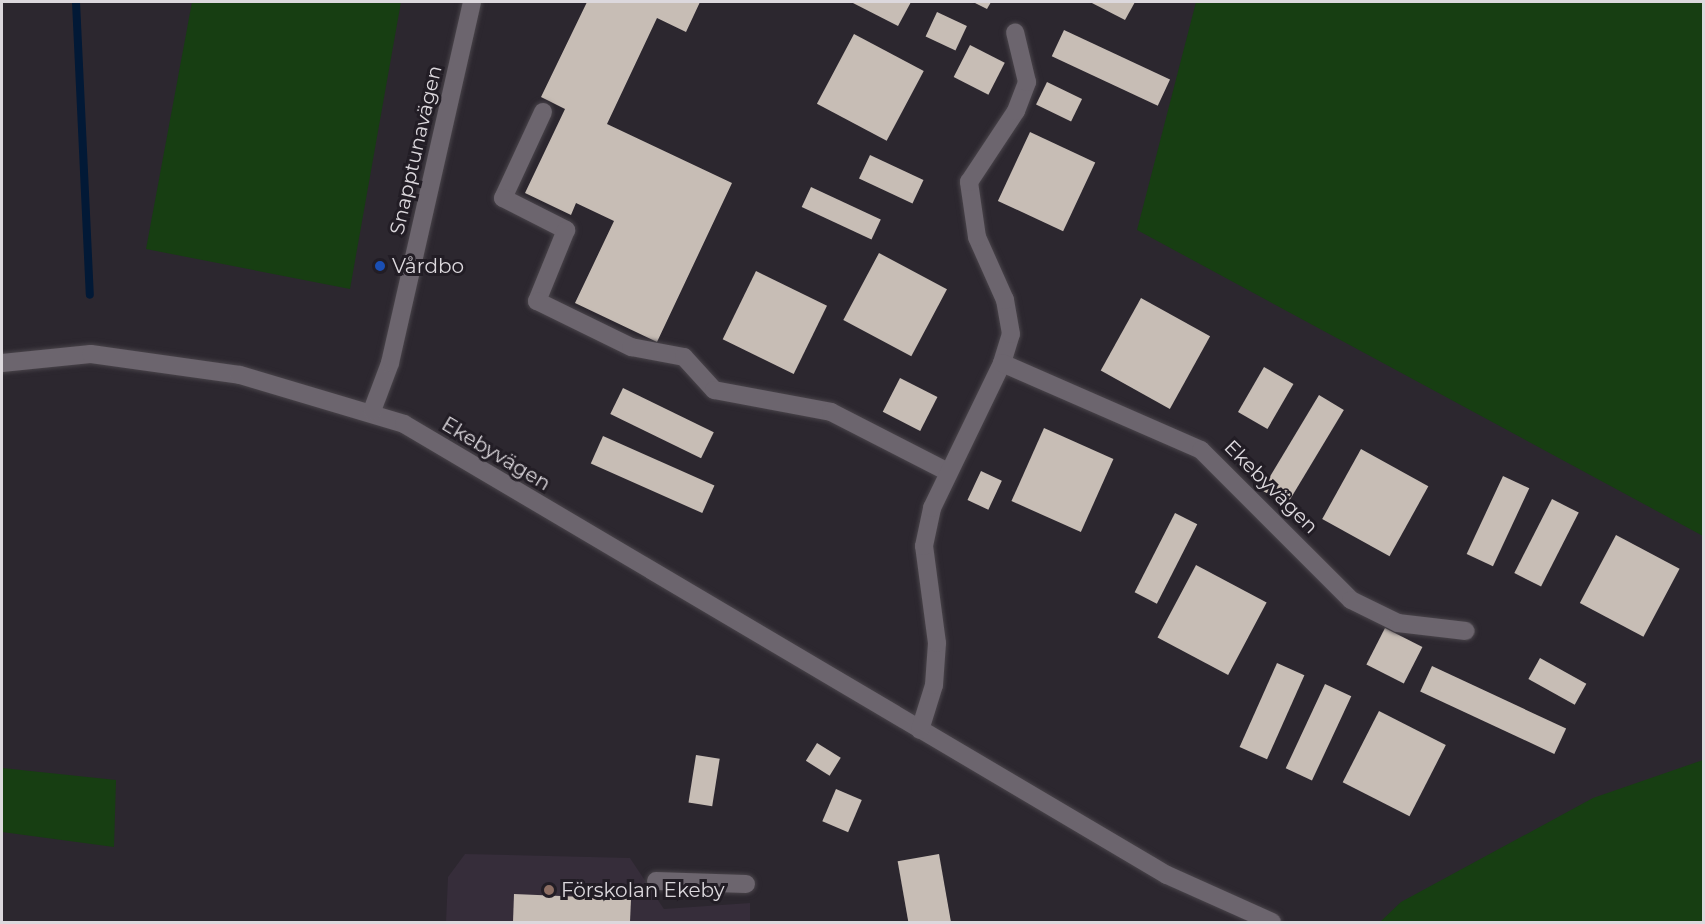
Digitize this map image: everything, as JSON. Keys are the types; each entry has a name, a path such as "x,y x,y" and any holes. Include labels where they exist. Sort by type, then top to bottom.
{"street":[{"name":"Snapptunavägen","path":"372,411 390,363 472,2"},
{"path":"920,730 934,685 937,643 924,546 932,508 1002,363 1011,334 1005,300 977,237 969,182 1016,111 1027,82 1015,32"},
{"path":"543,112 503,198 566,230 537,301 631,347 684,357 714,390 831,412 948,472"},
{"name":"Ekebyvägen","path":"2,363 91,354 240,375 372,411 1167,875 1272,922"},
{"name":"Ekebyvägen","path":"1002,363 1201,450 1351,600 1398,623 1466,631"},
{"path":"657,881 746,884"}],"shaded area":[{"name":"Förskolan Ekeby","path":"465,854 630,858 664,909 750,903 750,922 446,922 448,877"}],"green space":[{"path":"192,2 401,2 350,289 146,249"},
{"path":"1196,2 1703,2 1703,536 1137,230"},
{"path":"1703,760 1703,922 1380,922 1401,902 1593,798"},
{"path":"2,768 116,780 114,847 2,832"}],"building":[{"path":"587,2 700,2 686,32 657,18 607,124 732,183 657,342 575,303 614,221 576,203 571,215 525,193 565,109 541,97"},
{"path":"851,2 911,2 898,26"},
{"path":"973,2 991,2 987,9"},
{"path":"1090,2 1135,2 1125,20"},
{"path":"937,12 967,26 955,50 926,36"},
{"path":"1064,30 1170,79 1158,106 1052,56"},
{"path":"854,34 924,71 887,141 817,104"},
{"path":"970,45 1005,63 988,95 954,77"},
{"path":"1047,82 1082,99 1071,122 1036,104"},
{"path":"1030,132 1095,162 1063,231 998,201"},
{"path":"870,155 923,180 912,203 859,179"},
{"path":"811,187 881,220 871,239 802,207"},
{"path":"879,253 947,289 911,356 843,320"},
{"path":"756,271 827,306 794,374 723,339"},
{"path":"1141,298 1210,336 1170,409 1101,371"},
{"path":"1264,367 1293,384 1267,429 1238,412"},
{"path":"900,378 937,397 920,431 883,412"},
{"path":"623,388 714,432 701,458 610,414"},
{"path":"1319,395 1344,410 1287,505 1262,490"},
{"path":"1044,428 1113,459 1081,532 1011,501"},
{"path":"603,436 714,486 702,513 591,463"},
{"path":"1361,449 1428,486 1390,556 1322,519"},
{"path":"981,471 1002,481 988,510 967,500"},
{"path":"1503,476 1529,488 1493,566 1467,554"},
{"path":"1552,499 1579,513 1541,587 1514,573"},
{"path":"1175,513 1197,524 1157,604 1135,592"},
{"path":"1616,535 1680,569 1643,637 1580,603"},
{"path":"1196,565 1267,603 1228,675 1158,637"},
{"path":"1385,628 1422,647 1404,684 1366,665"},
{"path":"1540,658 1586,684 1575,705 1528,679"},
{"path":"1277,663 1304,675 1267,759 1240,747"},
{"path":"1432,666 1566,729 1554,754 1420,691"},
{"path":"1325,684 1351,696 1312,781 1286,768"},
{"path":"1379,711 1446,745 1410,816 1343,782"},
{"path":"817,743 841,758 830,776 806,761"},
{"path":"696,755 720,759 712,806 688,802"},
{"path":"836,789 862,800 848,832 822,821"},
{"path":"939,854 951,922 908,922 898,861"},
{"path":"514,894 631,899 630,922 513,922"}],"waterway":[{"path":"76,2 90,295"}],"place":[{"name":"Vårdbo","path":"380,266"},
{"name":"Förskolan Ekeby","path":"549,890"}]}
